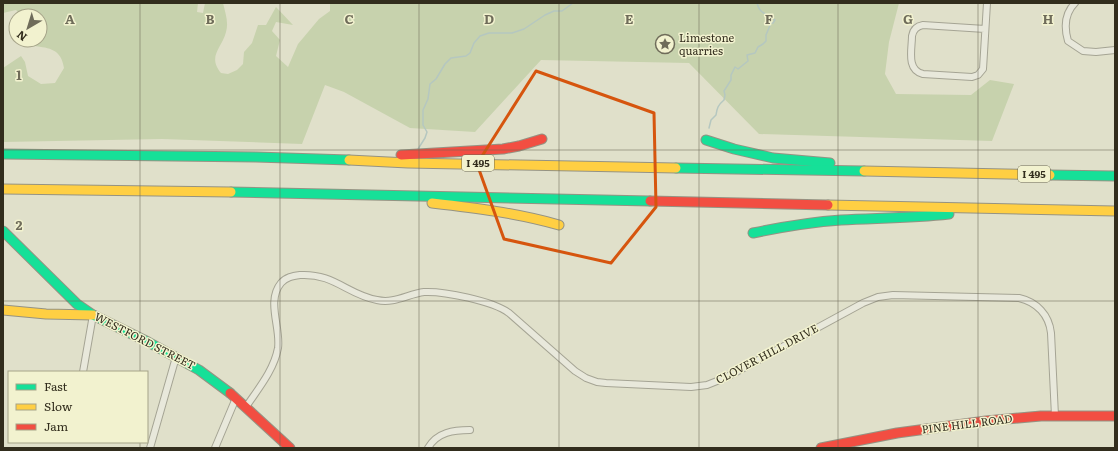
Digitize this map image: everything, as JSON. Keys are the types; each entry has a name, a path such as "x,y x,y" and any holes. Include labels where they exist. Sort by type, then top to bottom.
{"main road":[{"path":"312,158 408,155 503,149 542,139"},
{"path":"706,140 734,149 773,158 953,172"},
{"name":"I 495","path":"3,154 312,158 408,162 1115,176"},
{"path":"3,189 370,195 1115,211"},
{"path":"370,195 486,209 530,217 559,225"},
{"path":"753,233 794,224 942,215 985,208"},
{"name":"WESTFORD STREET","path":"3,231 70,298 93,315 199,370 236,398 290,448"},
{"path":"62,314 70,298"},
{"path":"3,310 93,315"},
{"name":"PINE HILL ROAD","path":"820,448 896,433 1026,417 1115,416"}],"street":[{"path":"985,29 924,25 917,27 912,36 911,63 913,68 917,72 923,74 972,77 978,75 982,69 987,3"},
{"path":"1075,3 1072,6 1065,23 1068,41 1083,51 1096,52 1115,50"},
{"name":"CLOVER HILL DRIVE","path":"246,407 268,374 276,357 278,339 274,312 277,289 287,278 303,275 329,279 359,295 377,300 390,301 428,292 486,302 500,307 509,313 570,368 589,379 606,383 680,387 707,384 727,377 862,303 878,297 899,295 1019,298 1028,301 1039,308 1049,323 1051,333 1055,416"},
{"path":"83,371 93,315"},
{"path":"150,448 176,357"},
{"path":"215,448 236,398"},
{"path":"428,448 434,439 443,434 457,430 470,430"}],"highlighted area":[{"path":"536,71 654,113 656,207 611,263 504,239 477,164"}],"green space":[{"path":"3,3 198,3 197,12 203,13 205,3 223,3 227,28 215,57 215,62 221,73 228,74 237,70 243,64 244,52 252,43 258,25 266,25 276,7 293,25 276,22 272,31 280,40 276,56 288,67 298,44 319,19 330,11 330,3 899,3 889,42 885,74 896,94 971,95 990,80 1014,84 992,141 759,134 689,63 541,60 475,132 410,128 344,92 325,85 302,144 162,139 3,142 3,68 21,56 25,62 28,76 41,84 55,83 64,68 63,62 57,53 45,48 48,48 48,8 8,8 8,12 3,13"}],"waterway":[{"path":"418,149 427,132 423,125 423,110 428,99 430,84 436,79 445,64 451,58 466,56 470,53 474,43 480,36 489,33 512,33 524,29 545,15 554,11 562,11 573,3"},
{"path":"709,128 711,120 716,115 720,103 724,100 724,91 731,80 731,75 735,67 738,69 748,61 747,55 755,53 758,47 766,41 766,35 771,23 775,20 762,12 757,3"}],"traffic: fast":[{"path":"706,140 734,149 773,158 830,163"},
{"path":"3,154 256,157 349,160"},
{"path":"676,168 864,171"},
{"path":"1050,175 1115,176"},
{"path":"231,192 650,201"},
{"path":"753,233 830,221 949,214"},
{"path":"3,231 77,304 93,315 148,342 199,370 230,393"}],"traffic: slow":[{"path":"349,160 408,163 676,168"},
{"path":"864,171 1050,175"},
{"path":"3,189 231,192"},
{"path":"432,203 512,214 559,225"},
{"path":"828,205 1115,211"},
{"path":"3,310 46,314 93,315"}],"traffic: jam":[{"path":"401,155 503,149 542,139"},
{"path":"650,201 828,205"},
{"path":"230,393 290,448"},
{"path":"821,448 897,433 986,421 1041,416 1115,416"}],"place":[{"name":"Limestone quarries","path":"665,44"}]}
